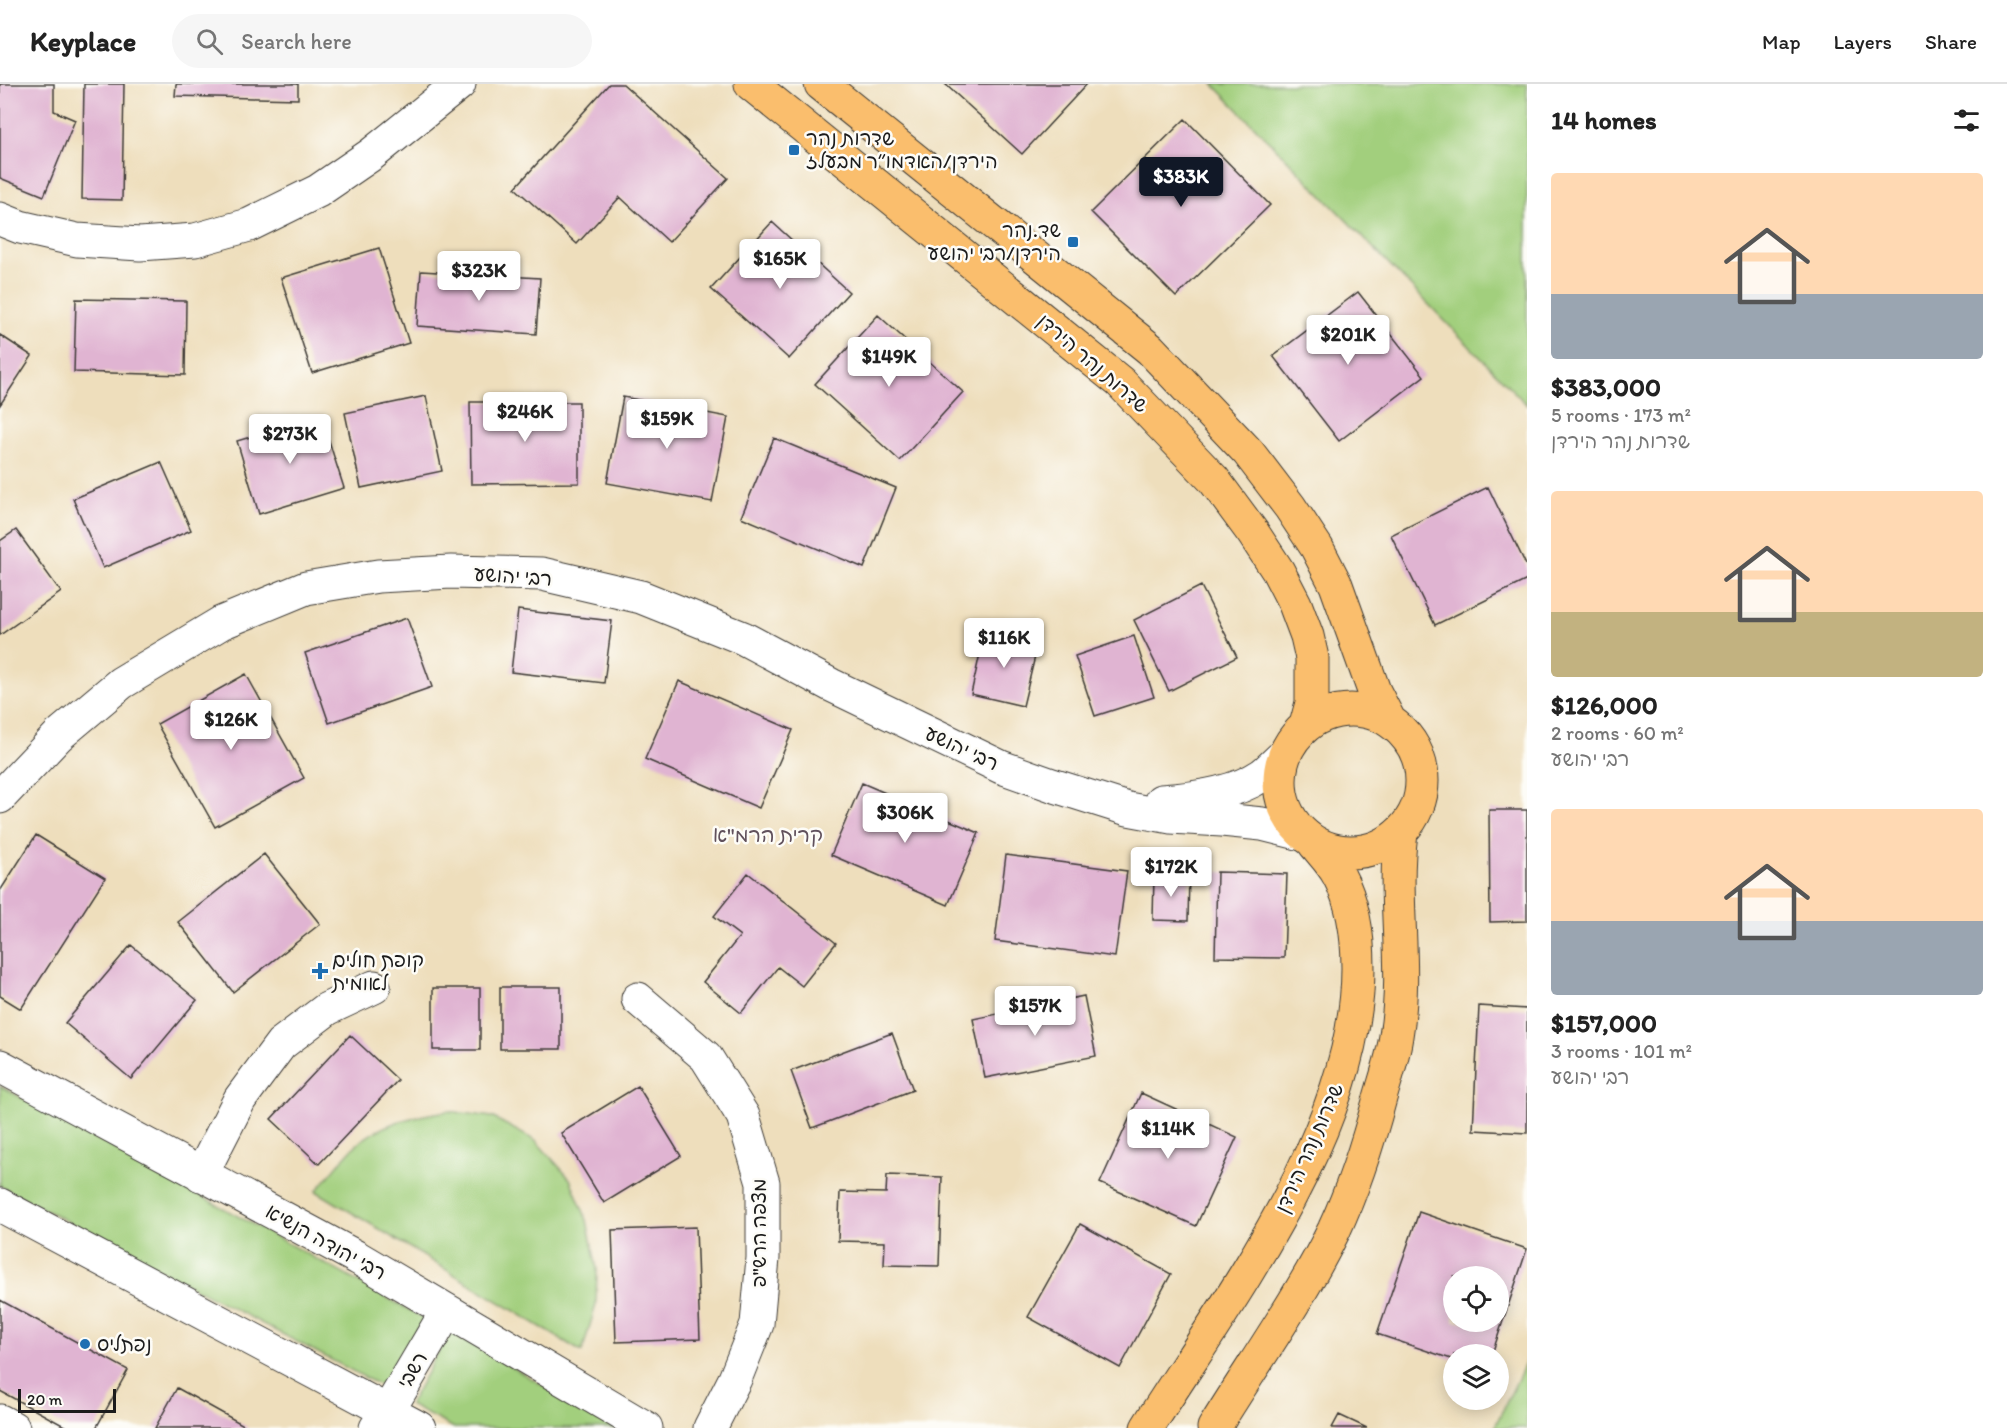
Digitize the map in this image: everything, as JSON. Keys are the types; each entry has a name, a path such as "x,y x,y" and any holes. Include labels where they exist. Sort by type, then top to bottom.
{"main road":[{"name":"שדרות נהר הירדן","path":"751,84 1120,381 1214,480 1253,532 1295,603 1312,658 1312,703 1306,725"},
{"path":"821,84 1150,349 1248,452 1290,507 1322,557 1336,585 1374,691 1389,720"},
{"path":"1347,709 1369,712 1389,720 1406,734 1417,752 1423,773 1422,795 1414,815 1401,832 1382,846 1359,852 1336,851 1308,839 1289,818 1281,798 1279,777 1283,756 1293,739 1306,725 1325,714 1347,709"},
{"path":"1214,1428 1334,1230 1363,1160 1397,1028 1402,989 1402,944 1397,894 1397,861 1401,832"},
{"name":"שדרות נהר הירדן","path":"1147,1428 1266,1242 1313,1147 1342,1072 1353,1029 1358,986 1358,947 1352,908 1339,874 1308,839"}],"street":[{"path":"0,219 20,227 77,240 140,244 195,240 249,225 318,191 372,154 459,84"},
{"name":"רבי יהושע","path":"0,797 59,735 121,682 221,623 306,588 378,576 451,572 542,574 641,597 743,638 831,685 1001,767 1052,785 1128,809 1170,817 1262,824 1308,839"},
{"name":"רבי יהושע","path":"1052,785 1106,798 1150,801 1193,799 1230,789 1261,776 1283,756"},
{"path":"201,1175 240,1099 281,1044 327,1009 374,987"},
{"name":"מצפה הרש\"פ","path":"639,999 706,1057 743,1116 763,1183 763,1258 757,1324 735,1379 710,1428"},
{"name":"רבי יהודה הנשיא","path":"0,1066 358,1258 646,1428"},
{"path":"0,1205 382,1420 419,1428"},
{"name":"רשבי","path":"382,1420 447,1311"},
{"path":"0,1421 12,1428"}],"green space":[{"path":"1213,84 1527,84 1527,405"},
{"path":"0,1086 424,1318 383,1387 0,1186"},
{"path":"448,1111 492,1117 536,1141 570,1179 587,1220 597,1269 596,1305 582,1352 316,1191 353,1148 374,1132 410,1118"},
{"path":"450,1331 616,1428 454,1428 409,1405"},
{"path":"1527,1360 1527,1428 1494,1428 1503,1410 1509,1410 1509,1397"}],"building":[{"path":"0,84 54,84 54,111 75,120 44,196 0,178"},
{"path":"84,84 124,84 122,200 82,199"},
{"path":"176,84 298,84 298,99 175,96"},
{"path":"609,84 623,84 728,178 669,242 620,197 577,244 515,188"},
{"path":"945,84 1087,84 1022,154"},
{"path":"1185,119 1270,205 1176,297 1091,212"},
{"path":"772,222 849,292 789,359 711,289"},
{"path":"379,248 409,343 312,373 281,278"},
{"path":"421,271 540,278 536,334 417,326"},
{"path":"1358,292 1424,376 1339,441 1273,356"},
{"path":"76,299 186,301 185,375 74,372"},
{"path":"878,315 963,392 900,461 815,384"},
{"path":"0,335 32,356 0,405"},
{"path":"426,396 442,471 361,488 345,413"},
{"path":"623,397 728,417 712,502 607,483"},
{"path":"470,402 579,402 579,483 471,484"},
{"path":"321,416 344,488 259,514 237,441"},
{"path":"774,438 896,488 864,568 741,517"},
{"path":"161,462 191,530 103,568 73,499"},
{"path":"1488,487 1527,567 1527,580 1435,625 1391,535"},
{"path":"16,530 61,592 0,635 0,541"},
{"path":"1201,586 1237,657 1169,691 1134,620"},
{"path":"518,610 612,621 604,683 511,672"},
{"path":"407,618 432,687 329,723 305,653"},
{"path":"985,631 1038,644 1023,706 971,694"},
{"path":"1134,636 1154,697 1095,716 1075,656"},
{"path":"246,674 304,778 215,827 157,724"},
{"path":"679,681 793,730 759,808 645,759"},
{"path":"862,783 979,833 948,905 831,855"},
{"path":"1489,810 1527,810 1527,921 1490,922"},
{"path":"36,835 105,878 21,1009 0,996 0,891"},
{"path":"264,854 320,924 233,992 178,922"},
{"path":"1006,855 1127,871 1115,957 995,941"},
{"path":"1217,872 1287,874 1284,958 1215,957"},
{"path":"748,873 836,943 802,986 778,967 741,1013 703,982 740,936 714,916"},
{"path":"1154,875 1189,876 1188,921 1153,920"},
{"path":"131,945 197,1000 131,1079 65,1023"},
{"path":"500,987 561,987 561,1049 500,1049"},
{"path":"433,988 480,988 480,1050 433,1050"},
{"path":"1084,996 1096,1056 985,1078 973,1019"},
{"path":"1479,1006 1527,1009 1527,1133 1473,1130"},
{"path":"892,1033 913,1090 812,1128 791,1071"},
{"path":"350,1035 398,1080 319,1164 271,1119"},
{"path":"638,1086 681,1156 604,1203 561,1133"},
{"path":"1141,1093 1237,1137 1196,1226 1100,1183"},
{"path":"887,1175 942,1177 939,1266 884,1265 885,1242 838,1241 840,1192 886,1193"},
{"path":"1419,1212 1527,1249 1509,1303 1509,1266 1443,1266 1443,1332 1499,1332 1495,1344 1443,1344 1443,1356 1377,1334"},
{"path":"1080,1224 1171,1274 1120,1368 1028,1317"},
{"path":"696,1227 700,1339 616,1342 612,1230"},
{"path":"0,1300 128,1370 96,1428 68,1428 0,1391"},
{"path":"177,1388 249,1428 155,1428"},
{"path":"1339,1415 1367,1428 1332,1428"}],"place":[{"name":"שדרות נהר הירדן/האדמו״ר מבעלז","path":"794,150"},
{"name":"שד.נהר הירדן/רבי יהושע","path":"1073,242"},
{"name":"קופת חולים לאומית","path":"320,971"},
{"name":"נפתליס","path":"85,1344"}],"district":[{"name":"קרית הרמ\"א","path":"768,834"}]}
